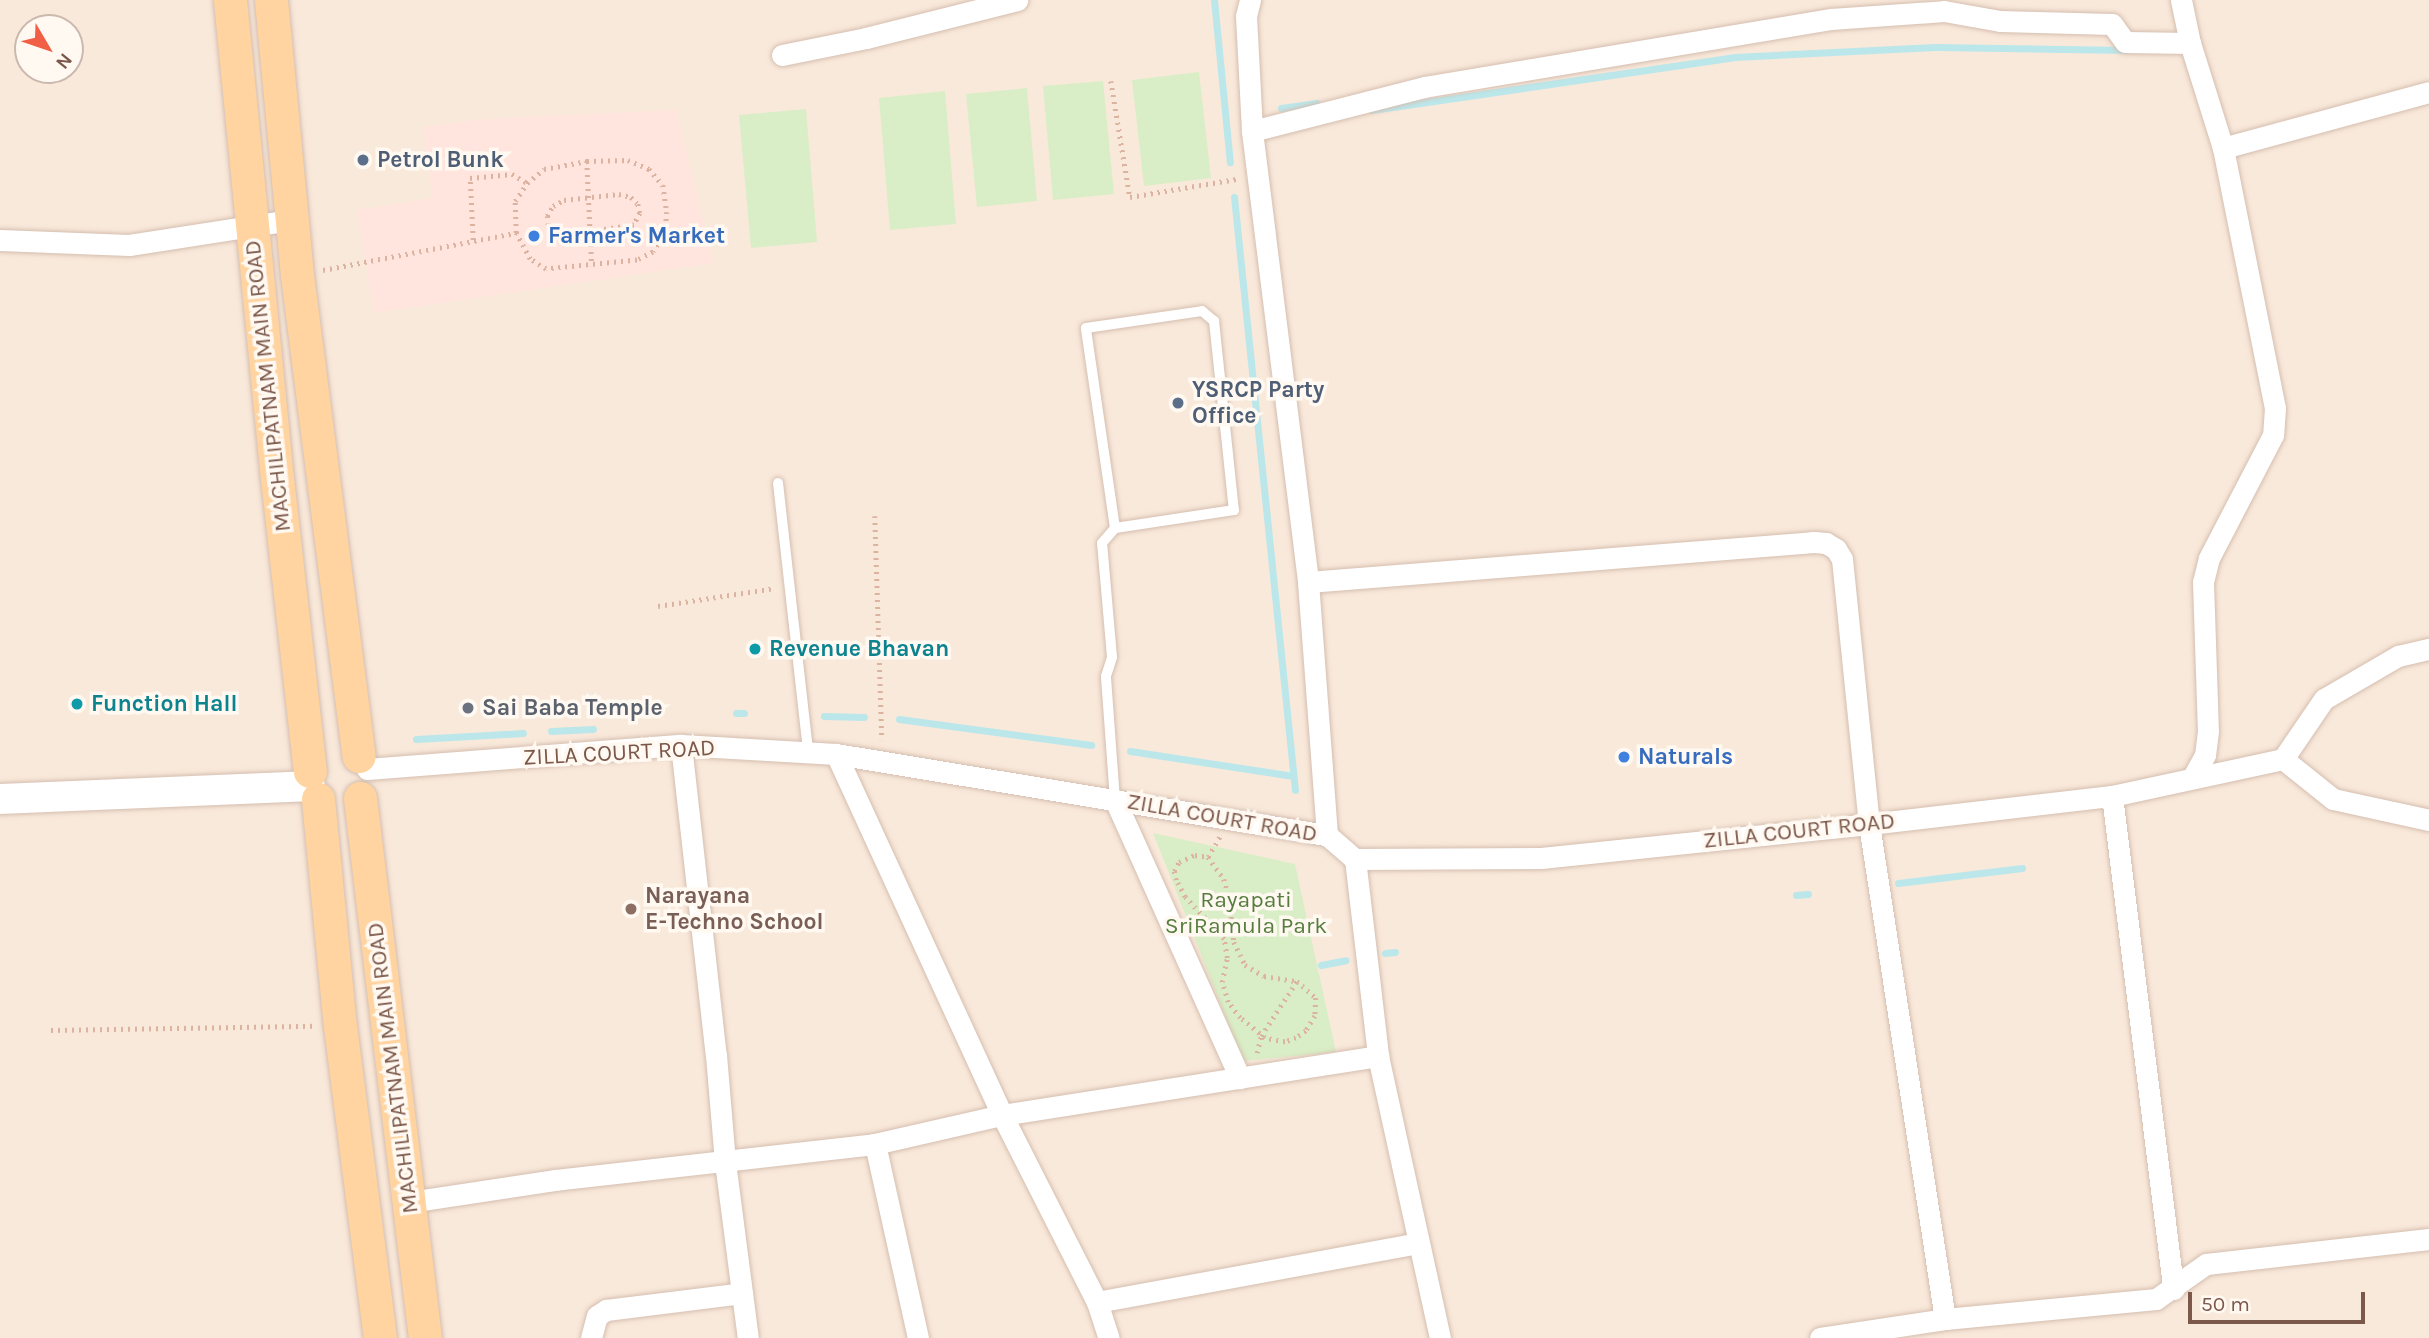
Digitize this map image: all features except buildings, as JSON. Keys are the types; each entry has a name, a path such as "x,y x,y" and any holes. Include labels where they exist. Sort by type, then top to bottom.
{"main road":[{"name":"MACHILIPATNAM MAIN ROAD","path":"230,0 251,226 340,1026 380,1338"},
{"name":"MACHILIPATNAM MAIN ROAD","path":"271,0 290,220 362,775 425,1338"},
{"path":"344,748 362,775 347,806 332,807 313,785 317,757 331,750 344,748"}],"street":[{"path":"782,55 866,38 1017,0"},
{"path":"1250,0 1247,16 1252,131 1308,582 1327,835"},
{"path":"2181,0 2190,43 2223,148 2275,408 2273,435 2209,558 2203,582 2208,732 2204,755 2193,776"},
{"path":"1252,131 1424,88 1831,19 1944,11 2000,21 2112,24 2125,42 2190,43"},
{"path":"2223,148 2429,92"},
{"path":"0,240 129,245 290,220"},
{"path":"1308,582 1826,542 1836,549 1842,559 1869,824 1945,1319"},
{"path":"2429,649 2398,656 2324,699 2283,759 2333,799 2429,820"},
{"path":"681,745 716,1055 725,1162 748,1338"},
{"name":"ZILLA COURT ROAD","path":"362,775 681,745 808,752 883,761 1225,821 1327,835 1355,859 1541,858 2112,796 2193,776 2283,759"},
{"path":"836,754 1002,1115 1097,1302 1109,1338"},
{"path":"0,799 313,785"},
{"path":"2112,796 2173,1289"},
{"path":"1115,800 1240,1078"},
{"path":"1355,859 1378,1056 1440,1338"},
{"path":"410,1202 555,1180 875,1144 1002,1115 1378,1056"},
{"path":"875,1144 918,1338"},
{"path":"1820,1338 1945,1319 2156,1299 2206,1264 2429,1239"},
{"path":"1097,1302 1418,1243"},
{"path":"591,1338 597,1316 606,1310 742,1293"}],"lane":[{"path":"1115,528 1086,328 1202,312 1214,321 1234,510 1115,528 1102,543 1112,657 1106,676 1115,800"},
{"path":"778,483 808,752"}],"path":[{"path":"1111,81 1130,197 1258,175"},
{"path":"628,160 649,169 663,185 667,212 665,233 653,252 637,260 547,268 530,259 516,233 515,201 527,183 544,169 587,161 628,160"},
{"path":"587,161 592,266"},
{"path":"473,240 470,178 512,174 527,183"},
{"path":"619,194 631,197 638,204 640,213 634,225 592,232 569,235 556,232 548,225 547,216 552,206 564,200 619,194"},
{"path":"297,275 516,233"},
{"path":"875,516 883,761"},
{"path":"658,606 790,586"},
{"path":"1195,855 1208,856 1217,866 1229,896 1234,942 1245,965 1264,976 1297,981 1316,998 1315,1016 1310,1025 1296,1038 1285,1042 1261,1036 1228,1002 1222,982 1227,958 1224,939 1185,897 1174,871 1179,862 1195,855"},
{"path":"1261,1036 1297,981"},
{"path":"51,1030 340,1026"}],"shaded area":[{"path":"0,0 2429,0 2429,1338 0,1338"},
{"name":"Farmer's Market","path":"676,110 713,263 374,313 357,210 432,198 423,127 483,119"}],"green space":[{"path":"1199,72 1211,178 1144,186 1132,80"},
{"path":"1103,81 1114,194 1053,200 1043,86"},
{"path":"1027,88 1037,201 977,207 966,94"},
{"path":"945,91 956,224 890,230 879,98"},
{"path":"806,109 817,242 751,248 739,115"},
{"name":"Rayapati SriRamula Park","path":"1153,833 1295,864 1336,1052 1243,1061"}],"waterway":[{"path":"1214,0 1230,162"},
{"path":"1372,110 1735,57 1935,47 2126,50"},
{"path":"1281,108 1317,103"},
{"path":"1234,197 1295,790"},
{"path":"736,713 744,713"},
{"path":"824,716 864,717"},
{"path":"899,719 1091,745"},
{"path":"551,731 593,729"},
{"path":"416,739 523,733"},
{"path":"1130,751 1293,776"},
{"path":"1898,883 2022,868"},
{"path":"1796,895 1808,894"},
{"path":"1385,953 1395,952"},
{"path":"1321,965 1346,960"}],"place":[{"name":"Petrol Bunk","path":"363,160"},
{"name":"Farmer's Market","path":"534,236"},
{"name":"YSRCP Party Office","path":"1178,403"},
{"name":"Revenue Bhavan","path":"755,649"},
{"name":"Function Hall","path":"77,704"},
{"name":"Sai Baba Temple","path":"468,708"},
{"name":"Naturals","path":"1624,757"},
{"name":"Narayana E-Techno School","path":"631,909"}]}
